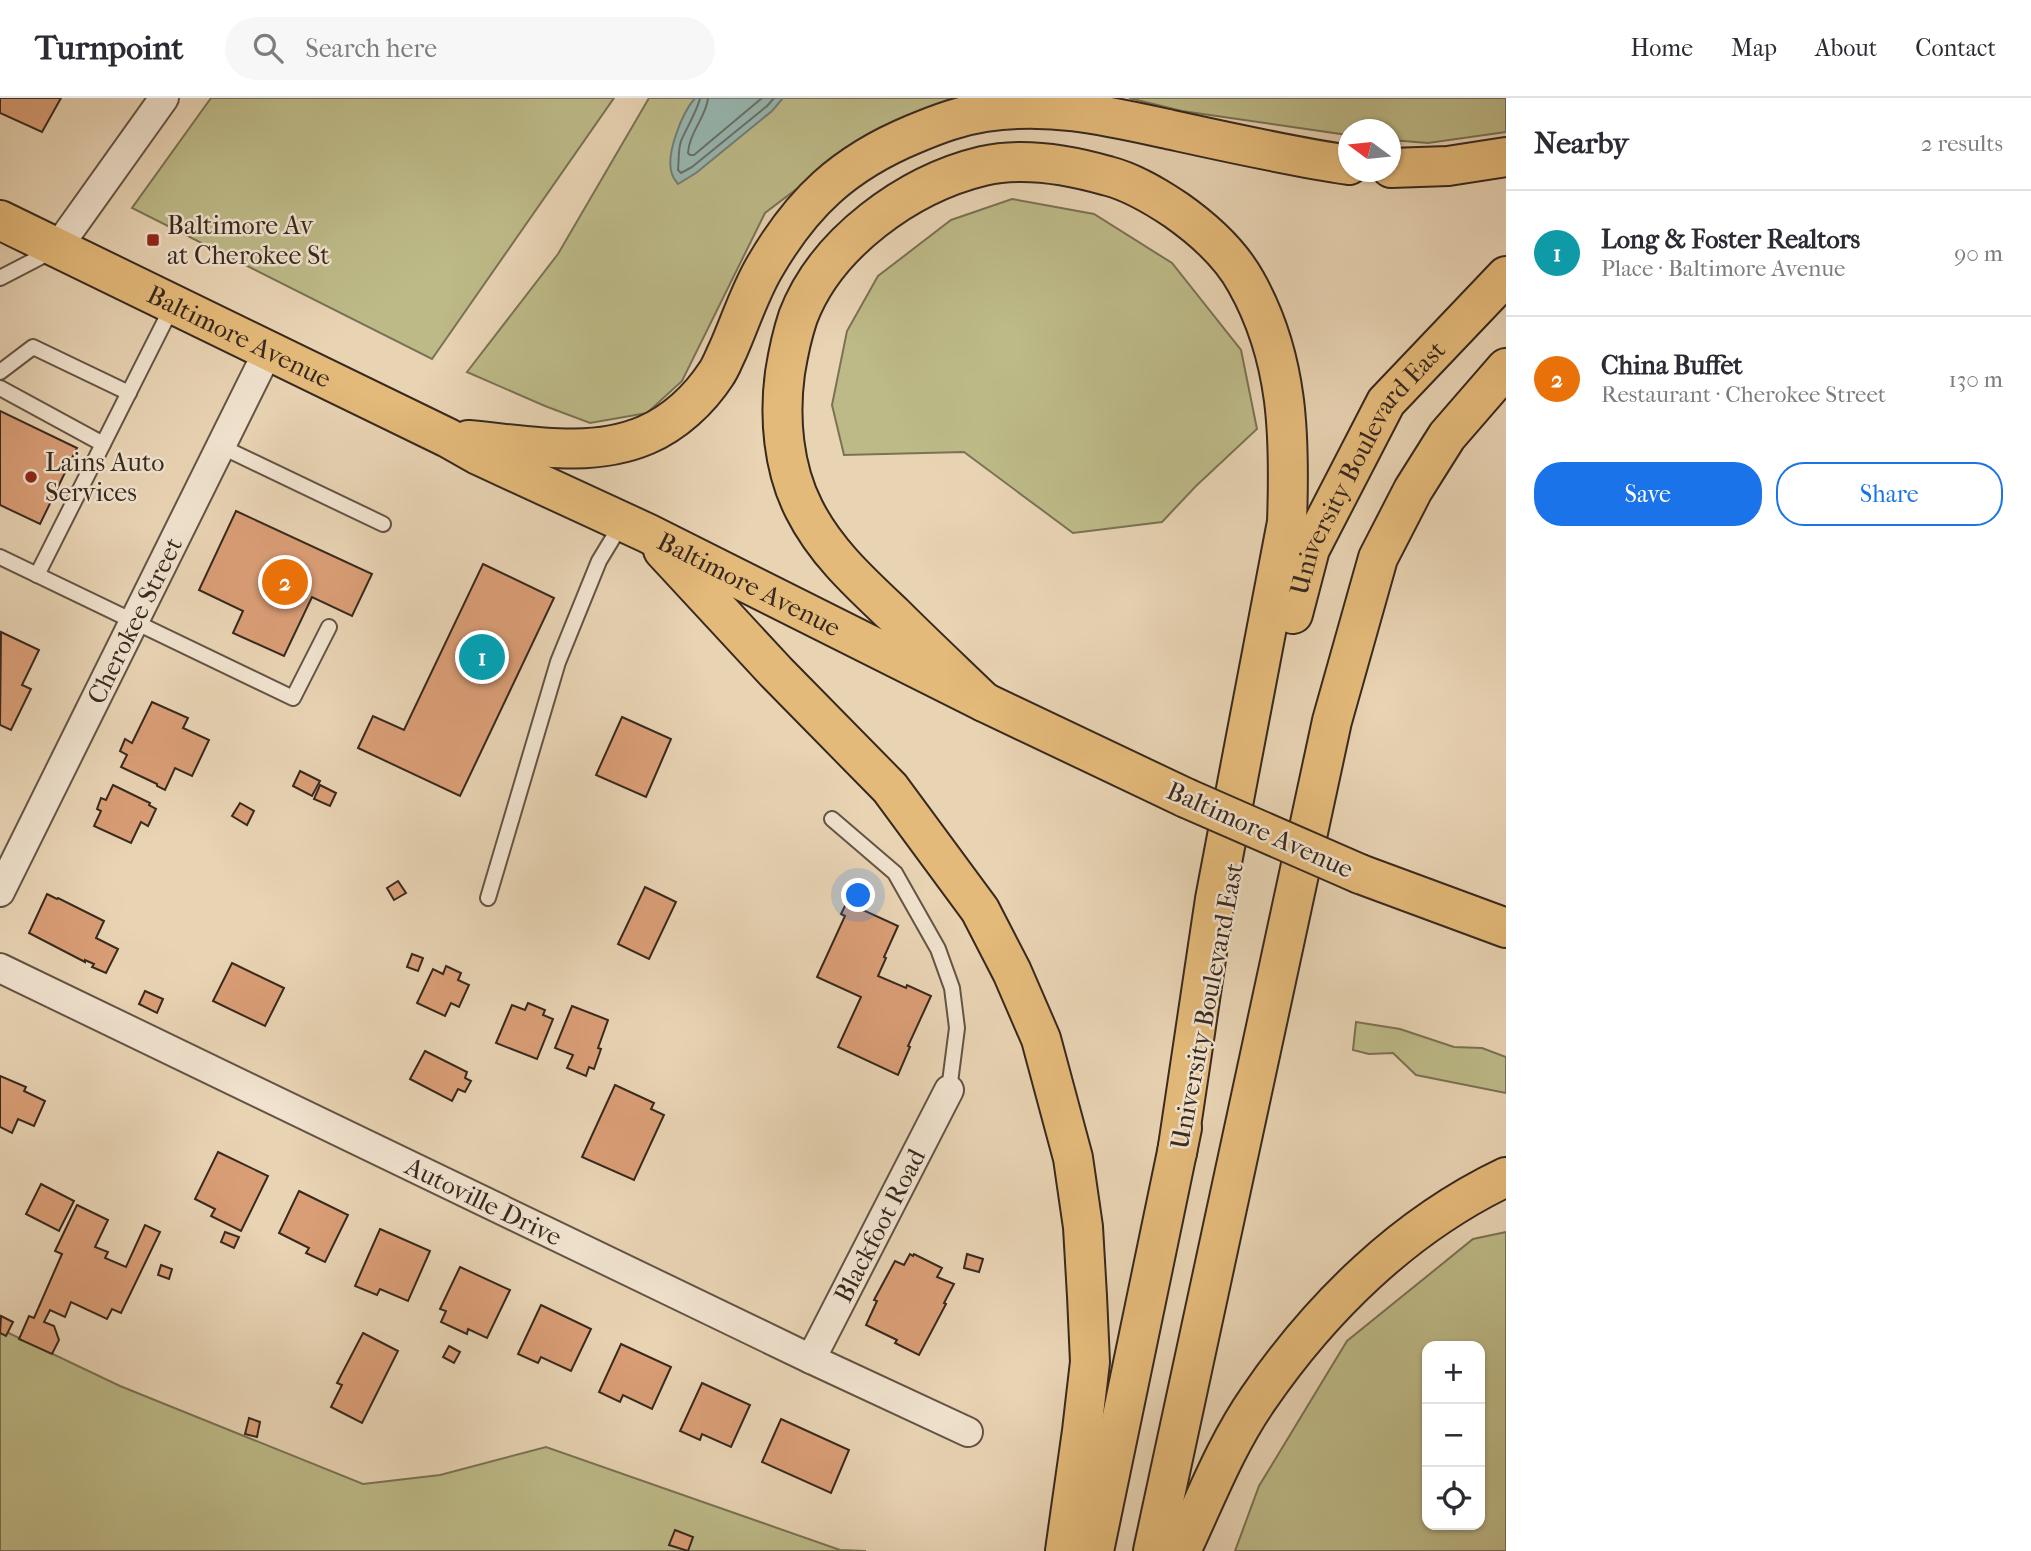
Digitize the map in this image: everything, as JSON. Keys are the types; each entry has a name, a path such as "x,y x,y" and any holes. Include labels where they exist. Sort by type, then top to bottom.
{"main road":[{"path":"449,438 577,449 613,445 645,436 672,422 717,374 763,270 791,226 815,198 842,173 877,150 950,119 1031,107 1064,109 1338,163"},
{"path":"1401,168 1448,166 1506,157"},
{"path":"984,702 848,571 823,543 803,508 790,474 782,393 788,353 799,316 819,278 842,249 905,197 947,177 985,166 1022,162 1111,176 1154,195 1190,220 1218,245 1245,279 1264,318 1278,360 1289,458 1287,522 1215,898 1177,1153"},
{"name":"Baltimore Avenue","path":"0,220 449,438 478,455 635,527 984,702 1186,798 1360,874 1506,928"},
{"name":"University Boulevard East","path":"1094,1551 1264,722 1310,549 1386,402 1506,276"},
{"name":"University Boulevard East","path":"1153,1551 1332,721 1378,558 1413,490 1447,436 1506,368"},
{"path":"635,527 890,788 980,910 1012,971 1041,1039 1073,1158 1083,1227 1087,1296 1090,1362 1065,1551"},
{"path":"1181,1551 1224,1457 1257,1400 1313,1326 1369,1270 1422,1226 1479,1190 1506,1177"}],"street":[{"path":"57,248 164,98"},
{"name":"Cherokee Street","path":"0,892 268,351"},
{"name":"Autoville Drive","path":"0,968 968,1432"},
{"name":"Blackfoot Road","path":"811,1359 949,1090"}],"lane":[{"path":"0,278 57,248"},
{"path":"37,575 173,305"},
{"path":"0,372 33,347 128,393"},
{"path":"0,388 103,444"},
{"path":"220,446 383,524"},
{"path":"488,898 558,662 599,561 635,527"},
{"path":"0,556 293,698 330,628"},
{"path":"832,820 895,873 938,949 953,988 957,1028 949,1090"}],"shaded area":[{"path":"211,98 614,98 432,359 132,208"},
{"path":"649,98 961,98 872,132 765,213 682,381 647,413 590,423 467,372 558,254"},
{"path":"1129,98 1506,98 1506,132 1428,143 1401,141 1401,119 1338,119 1338,134 1182,111"},
{"path":"1012,199 1094,214 1172,263 1241,350 1257,429 1162,522 1073,533 964,452 844,455 832,405 847,331 878,276 951,220"},
{"path":"1356,1022 1400,1029 1454,1047 1482,1048 1506,1057 1506,1093 1416,1075 1393,1053 1369,1054 1353,1050"},
{"path":"1506,1232 1506,1551 1235,1551 1259,1486 1347,1341 1473,1239"},
{"path":"0,1329 120,1386 363,1484 440,1475 546,1447 840,1550 866,1551 0,1551"}],"water":[{"path":"695,98 783,98 772,111 696,173 678,184 672,175 671,156 680,124"}],"building":[{"path":"0,98 61,98 42,132 0,113"},
{"name":"Lains Auto Services","path":"0,411 77,448 40,524 0,505"},
{"path":"236,511 372,574 352,616 312,597 284,656 233,633 243,611 199,590"},
{"path":"483,564 554,598 460,796 358,748 373,716 404,730"},
{"path":"1,632 39,650 22,685 31,689 11,730 0,725"},
{"path":"152,702 188,718 183,728 209,740 192,776 175,768 165,790 121,767 127,755 120,751 125,739 132,743"},
{"path":"622,717 671,739 646,797 596,775"},
{"path":"300,771 320,781 312,796 293,786"},
{"path":"113,785 150,803 149,805 156,809 148,826 141,822 131,843 94,826 101,811 97,809 101,798 106,800"},
{"path":"320,785 336,793 330,806 314,799"},
{"path":"240,803 254,811 247,825 232,816"},
{"path":"398,881 406,893 394,900 387,888"},
{"path":"645,887 676,902 649,959 618,944"},
{"path":"47,894 104,921 96,938 118,949 106,973 92,967 94,964 29,933"},
{"path":"846,904 898,926 878,976 931,996 898,1075 838,1047 861,997 817,977 845,916 841,914"},
{"path":"412,954 423,958 418,971 407,967"},
{"path":"232,963 284,988 265,1026 213,1001"},
{"path":"446,966 461,973 458,980 469,985 459,1007 451,1003 445,1016 417,1003 433,969 443,974"},
{"path":"145,991 163,999 157,1013 139,1004"},
{"path":"528,1003 545,1010 543,1015 553,1019 537,1059 496,1043 512,1005 525,1010"},
{"path":"572,1006 608,1020 594,1069 589,1067 586,1076 567,1068 573,1055 555,1048"},
{"path":"425,1051 467,1072 465,1078 471,1081 465,1092 458,1089 452,1101 410,1079"},
{"path":"0,1076 26,1087 24,1091 45,1101 34,1126 18,1119 12,1133 0,1127"},
{"path":"615,1085 654,1103 651,1109 664,1115 634,1180 582,1157"},
{"path":"218,1152 268,1176 241,1231 211,1216 215,1209 195,1199"},
{"path":"41,1184 74,1201 59,1231 26,1214"},
{"path":"299,1191 348,1215 325,1262 306,1253 309,1248 279,1233"},
{"path":"77,1205 108,1220 95,1247 108,1252 105,1258 126,1267 145,1225 160,1232 121,1313 112,1309 107,1319 71,1302 65,1317 50,1310 44,1322 54,1326 59,1340 52,1354 19,1339 29,1316 34,1318 62,1254 55,1251"},
{"path":"380,1229 430,1251 408,1301 380,1289 377,1295 355,1286"},
{"path":"225,1232 239,1237 234,1248 221,1242"},
{"path":"910,1254 942,1268 937,1277 954,1284 919,1355 895,1343 897,1340 866,1325 877,1301 874,1300 895,1261 904,1265"},
{"path":"967,1254 983,1259 979,1272 964,1268"},
{"path":"161,1265 172,1269 169,1279 158,1275"},
{"path":"460,1267 510,1290 487,1338 468,1329 467,1334 441,1322 446,1311 440,1309"},
{"path":"541,1305 591,1329 571,1371 541,1357 538,1363 518,1354"},
{"path":"1,1316 13,1322 6,1336 0,1333"},
{"path":"363,1333 398,1351 362,1423 331,1407 342,1385 337,1383"},
{"path":"621,1344 671,1367 652,1409 623,1395 620,1402 599,1392"},
{"path":"449,1346 460,1352 454,1363 443,1357"},
{"path":"702,1383 750,1405 731,1447 702,1434 700,1440 680,1431"},
{"path":"249,1418 260,1422 257,1437 245,1434"},
{"path":"781,1419 849,1450 831,1493 762,1462"},
{"path":"675,1530 693,1537 688,1551 669,1545"}],"place":[{"name":"Baltimore Av at Cherokee St","path":"153,240"},
{"name":"Lains Auto Services","path":"31,477"},
{"name":"China Buffet","path":"285,582"},
{"name":"Long & Foster Realtors","path":"482,657"}]}
